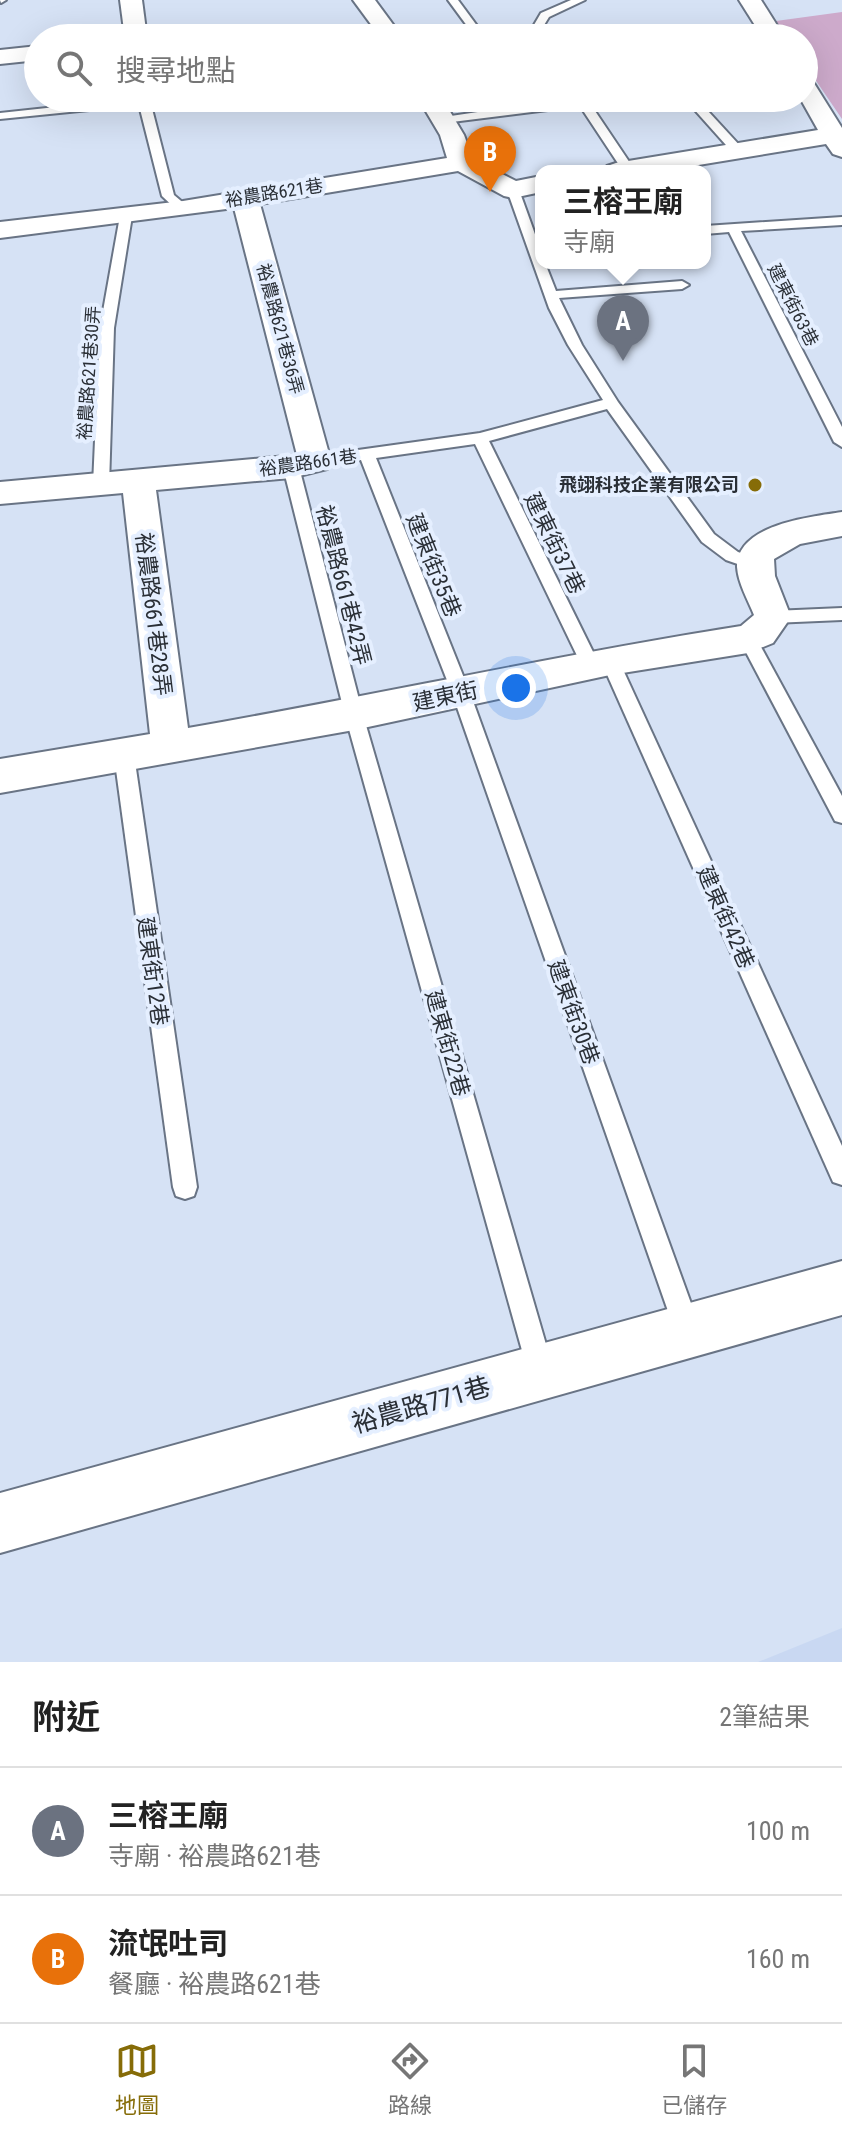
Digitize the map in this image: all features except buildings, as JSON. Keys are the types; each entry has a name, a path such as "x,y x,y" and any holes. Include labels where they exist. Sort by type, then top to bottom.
{"street":[{"path":"131,0 134,24"},
{"path":"364,0 382,24"},
{"path":"750,0 765,24"},
{"path":"0,57 24,54"},
{"path":"656,165 738,151 838,142 818,108"},
{"path":"439,112 462,163 513,190 535,185"},
{"name":"裕農路621巷","path":"0,230 183,209 462,163"},
{"name":"裕農路621巷36弄","path":"245,198 303,464"},
{"name":"裕農路661巷","path":"0,493 303,464"},
{"name":"裕農路661巷28弄","path":"138,482 171,746"},
{"path":"760,628 755,564 764,547 785,536 842,524"},
{"name":"建東街","path":"0,776 354,715 760,628"},
{"name":"裕農路771巷","path":"0,1523 842,1288"}],"lane":[{"path":"453,0 471,24"},
{"path":"540,24 545,15 580,0"},
{"path":"0,116 34,112"},
{"path":"147,112 168,196 183,209"},
{"path":"444,120 484,112"},
{"path":"589,112 624,165"},
{"path":"703,112 738,151"},
{"path":"513,190 535,251"},
{"name":"裕農路621巷30弄","path":"101,485 107,328 126,216"},
{"path":"711,230 842,221"},
{"name":"建東街63巷","path":"733,228 842,442"},
{"path":"542,269 575,345 605,386 611,403 708,538 732,556 755,564"},
{"path":"551,295 682,285"},
{"name":"裕農路661巷","path":"303,464 480,438 611,403"},
{"name":"建東街37巷","path":"480,438 600,664"},
{"name":"建東街35巷","path":"367,454 461,693"},
{"name":"裕農路661巷42弄","path":"303,464 354,715"},
{"path":"842,614 760,628 842,815"},
{"name":"建東街42巷","path":"600,664 842,1173"},
{"name":"建東街30巷","path":"461,693 688,1331"},
{"name":"建東街22巷","path":"354,715 541,1372"},
{"name":"建東街12巷","path":"124,755 185,1187"}],"shaded area":[{"path":"842,12 842,119 818,84 818,24 778,24 776,21"},
{"path":"842,1628 842,1662 758,1662"}],"place":[{"name":"流氓吐司","path":"490,192"},
{"name":"三榕王廟","path":"623,361"},
{"name":"飛翊科技企業有限公司","path":"755,485"}]}
